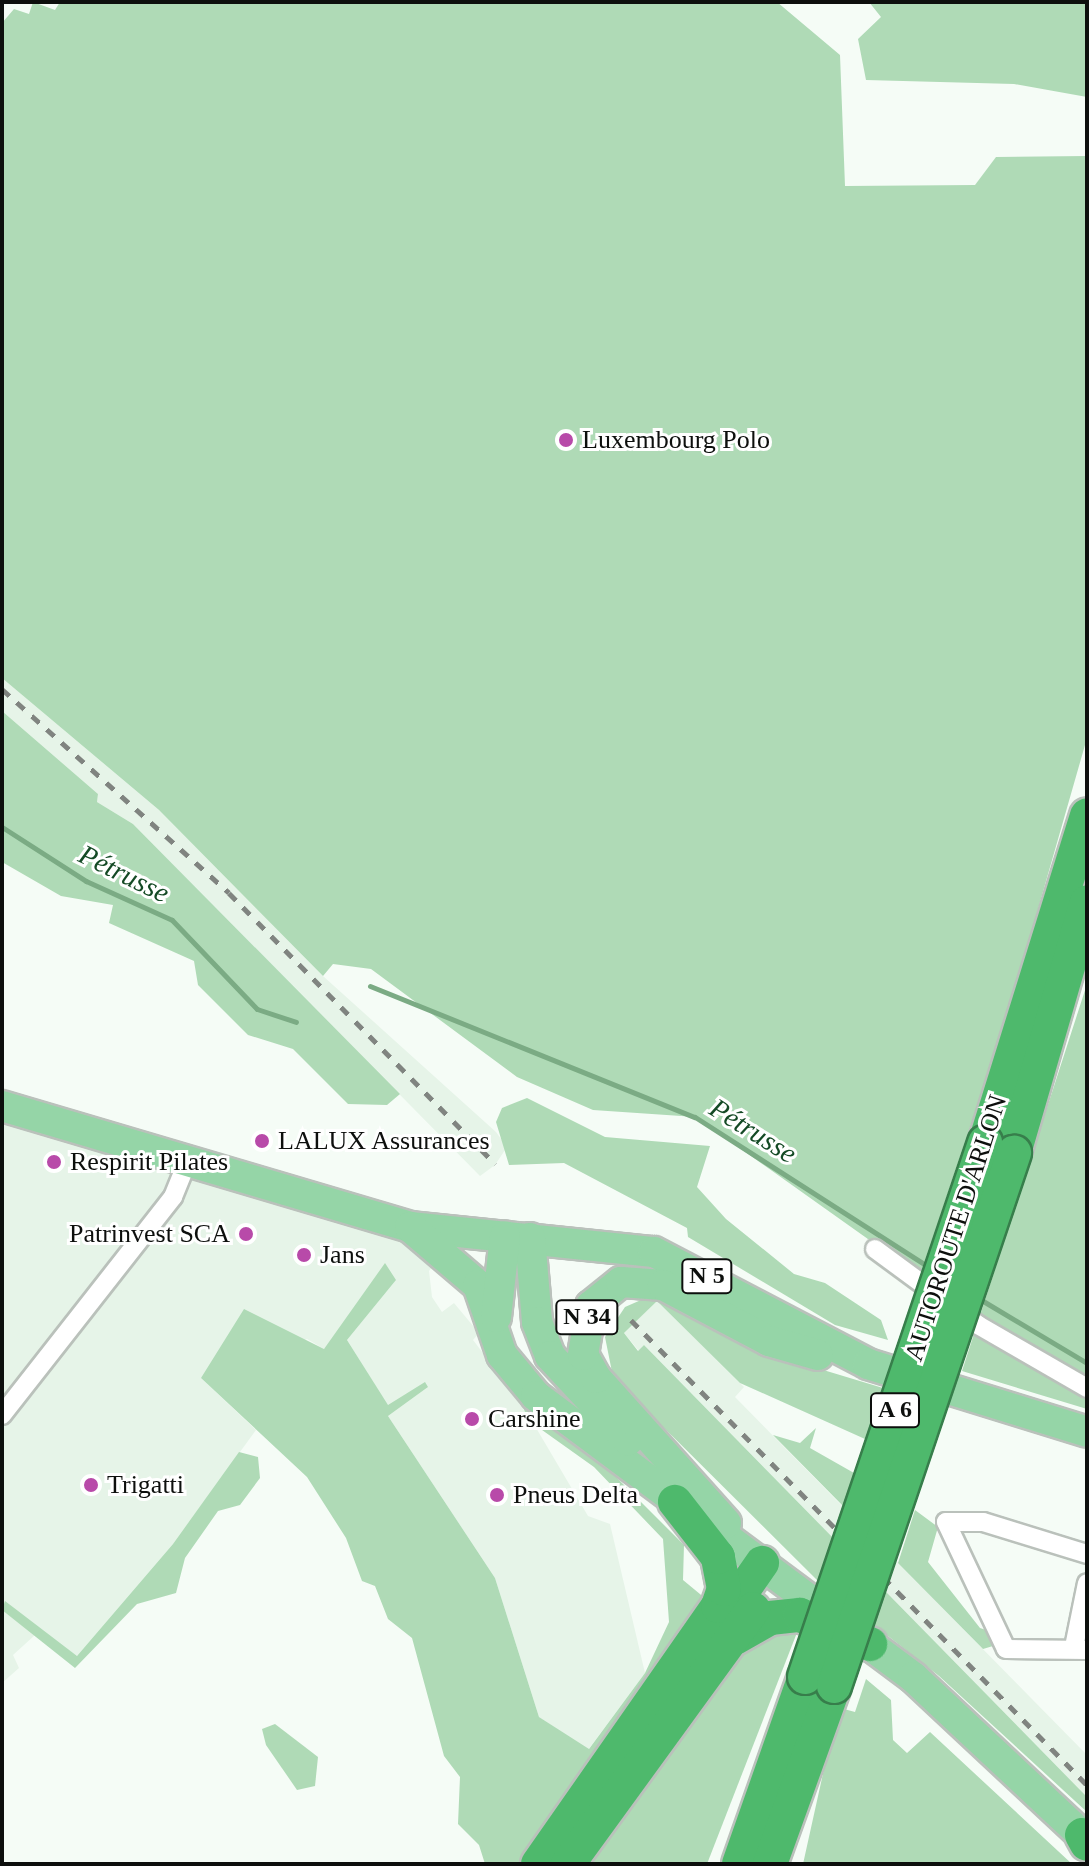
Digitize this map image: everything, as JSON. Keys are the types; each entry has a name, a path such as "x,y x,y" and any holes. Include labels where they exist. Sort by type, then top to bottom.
{"highway":[{"name":"AUTOROUTE D'ARLON","path":"999,1148 1087,816"},
{"name":"AUTOROUTE D'ARLON","path":"770,1864 820,1681 999,1148 1087,902"},
{"path":"540,1864 718,1606 724,1589 718,1557 675,1502"},
{"path":"568,1864 731,1641 769,1568"},
{"path":"540,1864 601,1795 769,1568"},
{"path":"731,1641 770,1618 800,1615 870,1644"},
{"name":"AUTOROUTE D'ARLON","path":"739,1864 820,1681"}],"main road":[{"name":"N 5","path":"2,1106 186,1164 410,1227 654,1252 868,1364 1087,1432"},
{"name":"N 34","path":"410,1227 478,1285 516,1377 675,1502 870,1644 1085,1839"},
{"name":"N 34","path":"495,1327 518,1238"},
{"name":"N 34","path":"518,1238 537,1322 570,1385 769,1568"},
{"name":"N 34","path":"769,1568 596,1378 583,1355 591,1306 621,1282 663,1285 769,1341 868,1364"}],"street":[{"path":"2,1415 173,1197 186,1164"},
{"path":"875,1249 978,1325 1087,1388"},
{"path":"1087,1554 983,1522 946,1522 1006,1649 1080,1648 1087,1583"}],"shaded area":[{"path":"2,678 159,810 323,976 496,1132 507,1147 495,1165 480,1176 133,824 97,802 98,794 2,711"},
{"path":"14,1110 378,1217 436,1261 429,1271 432,1297 442,1312 454,1303 479,1333 473,1340 522,1404 588,1516 610,1524 645,1673 588,1750 539,1717 495,1578 388,1416 428,1387 388,1406 347,1340 396,1280 324,1349 307,1339 201,1378 256,1430 173,1544 77,1656 2,1605 2,1129"},
{"path":"657,1300 744,1387 735,1397 1087,1755 1087,1797 644,1345 639,1351 624,1333"},
{"path":"2,1610 35,1635 13,1655 19,1668 2,1683"}],"green space":[{"path":"33,2 55,10 60,2 777,2 840,55 845,186 975,185 996,157 1087,156 1087,738 1008,1014 920,1276 696,1117 593,1110 517,1077 371,969 333,964 323,976 159,810 2,678 2,23 14,9 29,14"},
{"path":"869,2 1087,2 1087,97 1014,84 866,80 858,39 881,17"},
{"path":"2,711 98,794 97,802 133,824 400,1094 387,1105 348,1104 293,1049 248,1035 198,985 194,961 109,923 113,905 61,896 2,862"},
{"path":"1087,984 1086,1381 1087,1409 962,1371"},
{"path":"527,1098 605,1137 710,1146 697,1187 726,1219 794,1274 825,1283 881,1320 888,1340 835,1325 688,1237 687,1228 564,1163 509,1165 496,1122 502,1108"},
{"path":"385,1263 396,1280 347,1340 388,1405 425,1382 428,1387 388,1416 495,1578 539,1717 589,1749 645,1673 669,1622 663,1539 594,1467 528,1420 522,1404 607,1468 684,1545 683,1580 712,1604 578,1803 521,1864 485,1864 479,1845 458,1824 460,1777 444,1756 412,1638 388,1619 375,1586 362,1581 346,1538 307,1477 201,1378 244,1309 324,1349"},
{"path":"641,1300 657,1300 757,1350 883,1388 865,1439 740,1383 657,1301 624,1333 638,1351 644,1345 1087,1797 1087,1812 939,1676 818,1581 613,1377 605,1337 625,1307"},
{"path":"816,1428 810,1448 854,1473 843,1506 773,1435 800,1443"},
{"path":"239,1452 258,1457 260,1478 240,1505 218,1511 185,1558 176,1593 137,1604 75,1668 2,1610 5,1601 77,1656 173,1544"},
{"path":"915,1510 938,1527 928,1562 980,1628 992,1632 993,1646 983,1649 898,1563"},
{"path":"798,1630 707,1864 585,1864 746,1638"},
{"path":"866,1679 891,1700 893,1740 907,1753 930,1732 1072,1864 803,1864 826,1760 844,1709 855,1712"},
{"path":"275,1724 318,1757 315,1786 297,1790 266,1745 262,1729"}],"waterway":[{"name":"Pétrusse","path":"2,827 86,881 172,920 257,1009 296,1022"},
{"name":"Pétrusse","path":"370,986 695,1117 929,1267"},
{"name":"Pétrusse","path":"978,1298 1087,1363"}],"railway":[{"path":"2,689 229,893 495,1164"},
{"path":"631,1320 1087,1785"}],"place":[{"name":"Luxembourg Polo","path":"566,440"},
{"name":"LALUX Assurances","path":"262,1141"},
{"name":"Respirit Pilates","path":"54,1162"},
{"name":"Patrinvest SCA","path":"246,1234"},
{"name":"Jans","path":"304,1255"},
{"name":"Carshine","path":"472,1419"},
{"name":"Trigatti","path":"91,1485"},
{"name":"Pneus Delta","path":"497,1495"}]}
